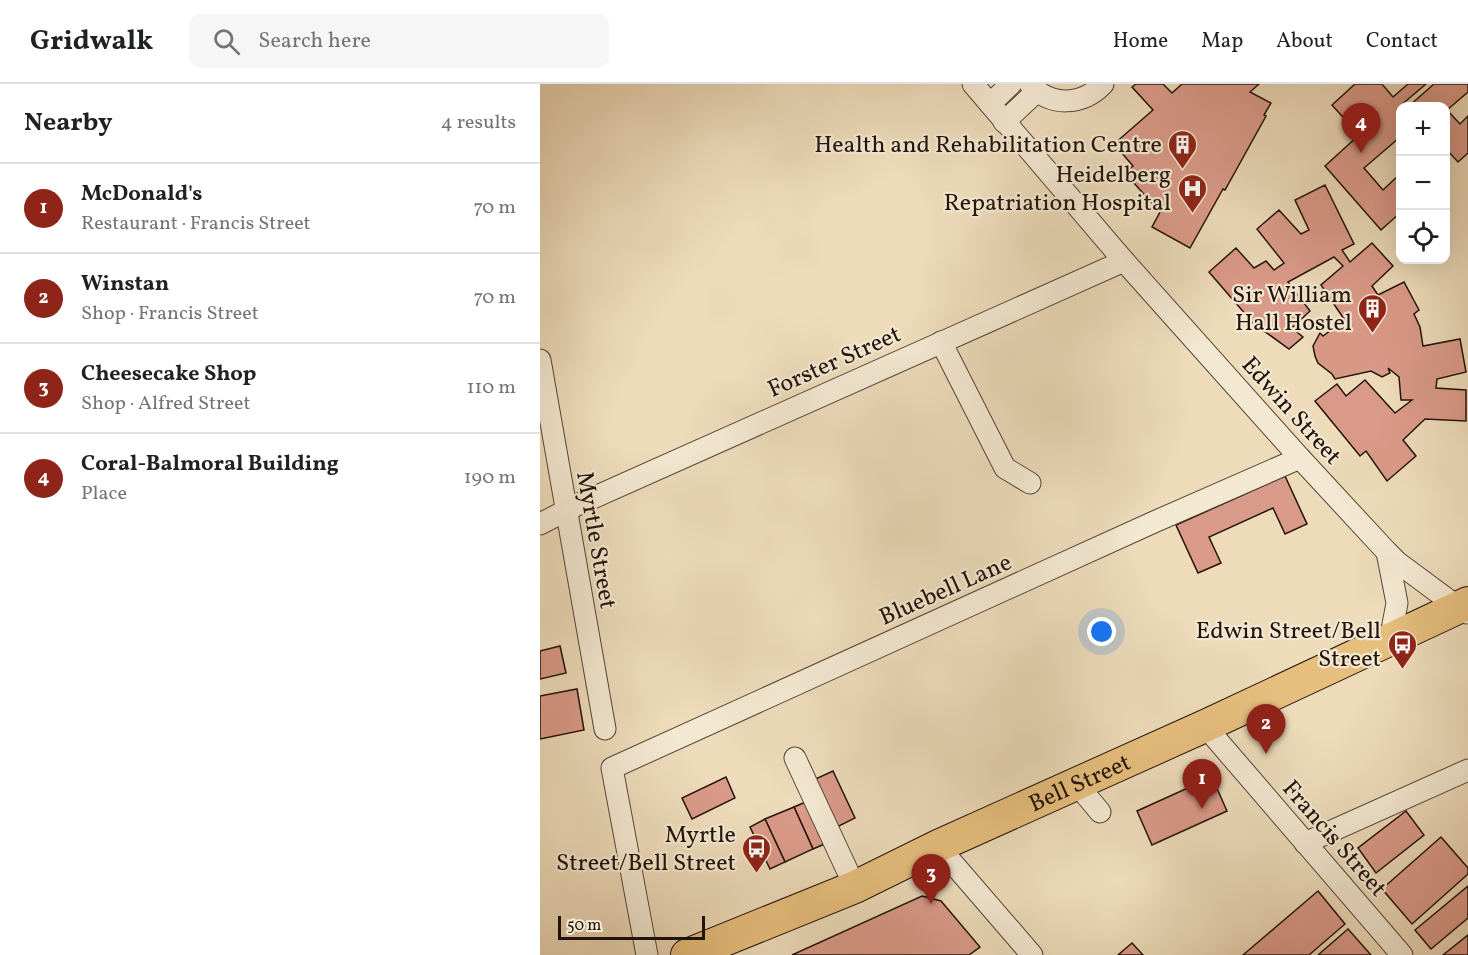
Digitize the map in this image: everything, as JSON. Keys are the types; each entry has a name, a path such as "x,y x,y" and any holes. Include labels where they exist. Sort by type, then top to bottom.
{"highway":[{"name":"Bell Street","path":"687,955 855,887 938,846 1465,608"}],"street":[{"name":"Edwin Street","path":"973,84 1124,261 1396,562 1465,608"},
{"path":"990,104 1011,84"},
{"path":"1004,122 1033,88 1051,99 1066,102 1081,100 1103,84"},
{"name":"Forster Street","path":"540,524 566,510 1124,261"},
{"path":"941,342 1005,468 1030,483"},
{"name":"Myrtle Street","path":"540,360 605,729"},
{"name":"Bluebell Lane","path":"647,955 612,768 1300,458"},
{"path":"540,506 566,510"},
{"path":"1379,645 1392,630 1397,603 1387,552"},
{"name":"Francis Street","path":"1205,726 1402,955"},
{"path":"795,758 855,887"},
{"path":"1305,843 1468,770"},
{"path":"1076,783 1100,812"},
{"path":"938,846 1032,955"}],"building":[{"name":"Health and Rehabilitation Centre","path":"1136,84 1163,84 1172,93 1182,84 1259,84 1250,92 1271,103 1225,190 1223,189 1190,248 1152,227 1160,212 1125,173 1133,166 1114,144 1153,110 1132,87"},
{"path":"1355,84 1382,84 1393,97 1408,84 1426,84 1405,102 1396,102 1396,141 1364,168 1383,190 1396,178 1396,217 1381,230 1325,166 1359,135 1332,105"},
{"path":"1434,84 1468,84 1468,92 1450,107 1450,102 1414,102"},
{"path":"1450,113 1460,124 1468,116 1468,153 1458,162 1450,153"},
{"name":"Sir William Hall Hostel","path":"1325,185 1354,244 1342,250 1350,262 1372,243 1393,266 1372,286 1378,295 1404,282 1419,310 1414,314 1420,327 1423,346 1460,339 1466,372 1437,379 1436,388 1466,390 1466,421 1425,419 1403,440 1416,456 1387,481 1366,451 1360,456 1315,401 1337,384 1346,396 1365,380 1395,413 1412,400 1401,400 1399,377 1388,368 1390,373 1382,377 1371,371 1335,379 1318,363 1313,346 1320,333 1323,336 1334,328 1345,328 1348,325 1321,285 1343,266 1334,257 1288,282 1310,311 1292,328 1303,337 1289,349 1253,323 1209,272 1236,248 1254,268 1266,261 1274,270 1284,263 1257,229 1279,210 1301,234 1309,230 1295,200"},
{"path":"1285,476 1307,524 1285,534 1273,508 1209,537 1221,563 1198,573 1176,525"},
{"path":"560,646 566,673 540,679 540,651"},
{"path":"577,689 584,730 540,739 540,696"},
{"path":"833,771 855,818 833,829 811,781"},
{"path":"726,777 735,798 692,819 682,798"},
{"path":"1212,777 1227,811 1152,845 1137,811"},
{"path":"808,801 827,843 813,849 794,807"},
{"path":"794,807 813,849 785,862 765,819"},
{"path":"1406,811 1424,835 1376,873 1358,848"},
{"path":"765,819 785,862 770,869 750,827"},
{"path":"1441,837 1468,868 1468,874 1412,924 1382,889"},
{"path":"1468,886 1468,918 1431,949 1415,930"},
{"path":"1318,891 1345,924 1309,955 1243,955"},
{"path":"922,896 941,901 980,947 969,955 792,955"},
{"path":"1348,929 1371,955 1318,955"},
{"path":"1468,935 1468,955 1443,955"},
{"path":"1132,943 1143,955 1118,955"}],"place":[{"name":"Coral-Balmoral Building","path":"1361,153"},
{"name":"Health and Rehabilitation Centre","path":"1183,170"},
{"name":"Heidelberg Repatriation Hospital","path":"1192,214"},
{"name":"Sir William Hall Hostel","path":"1373,334"},
{"name":"Edwin Street/Bell Street","path":"1402,670"},
{"name":"Winstan","path":"1266,754"},
{"name":"McDonald's","path":"1202,809"},
{"name":"Myrtle Street/Bell Street","path":"757,874"},
{"name":"Cheesecake Shop","path":"931,904"}]}
